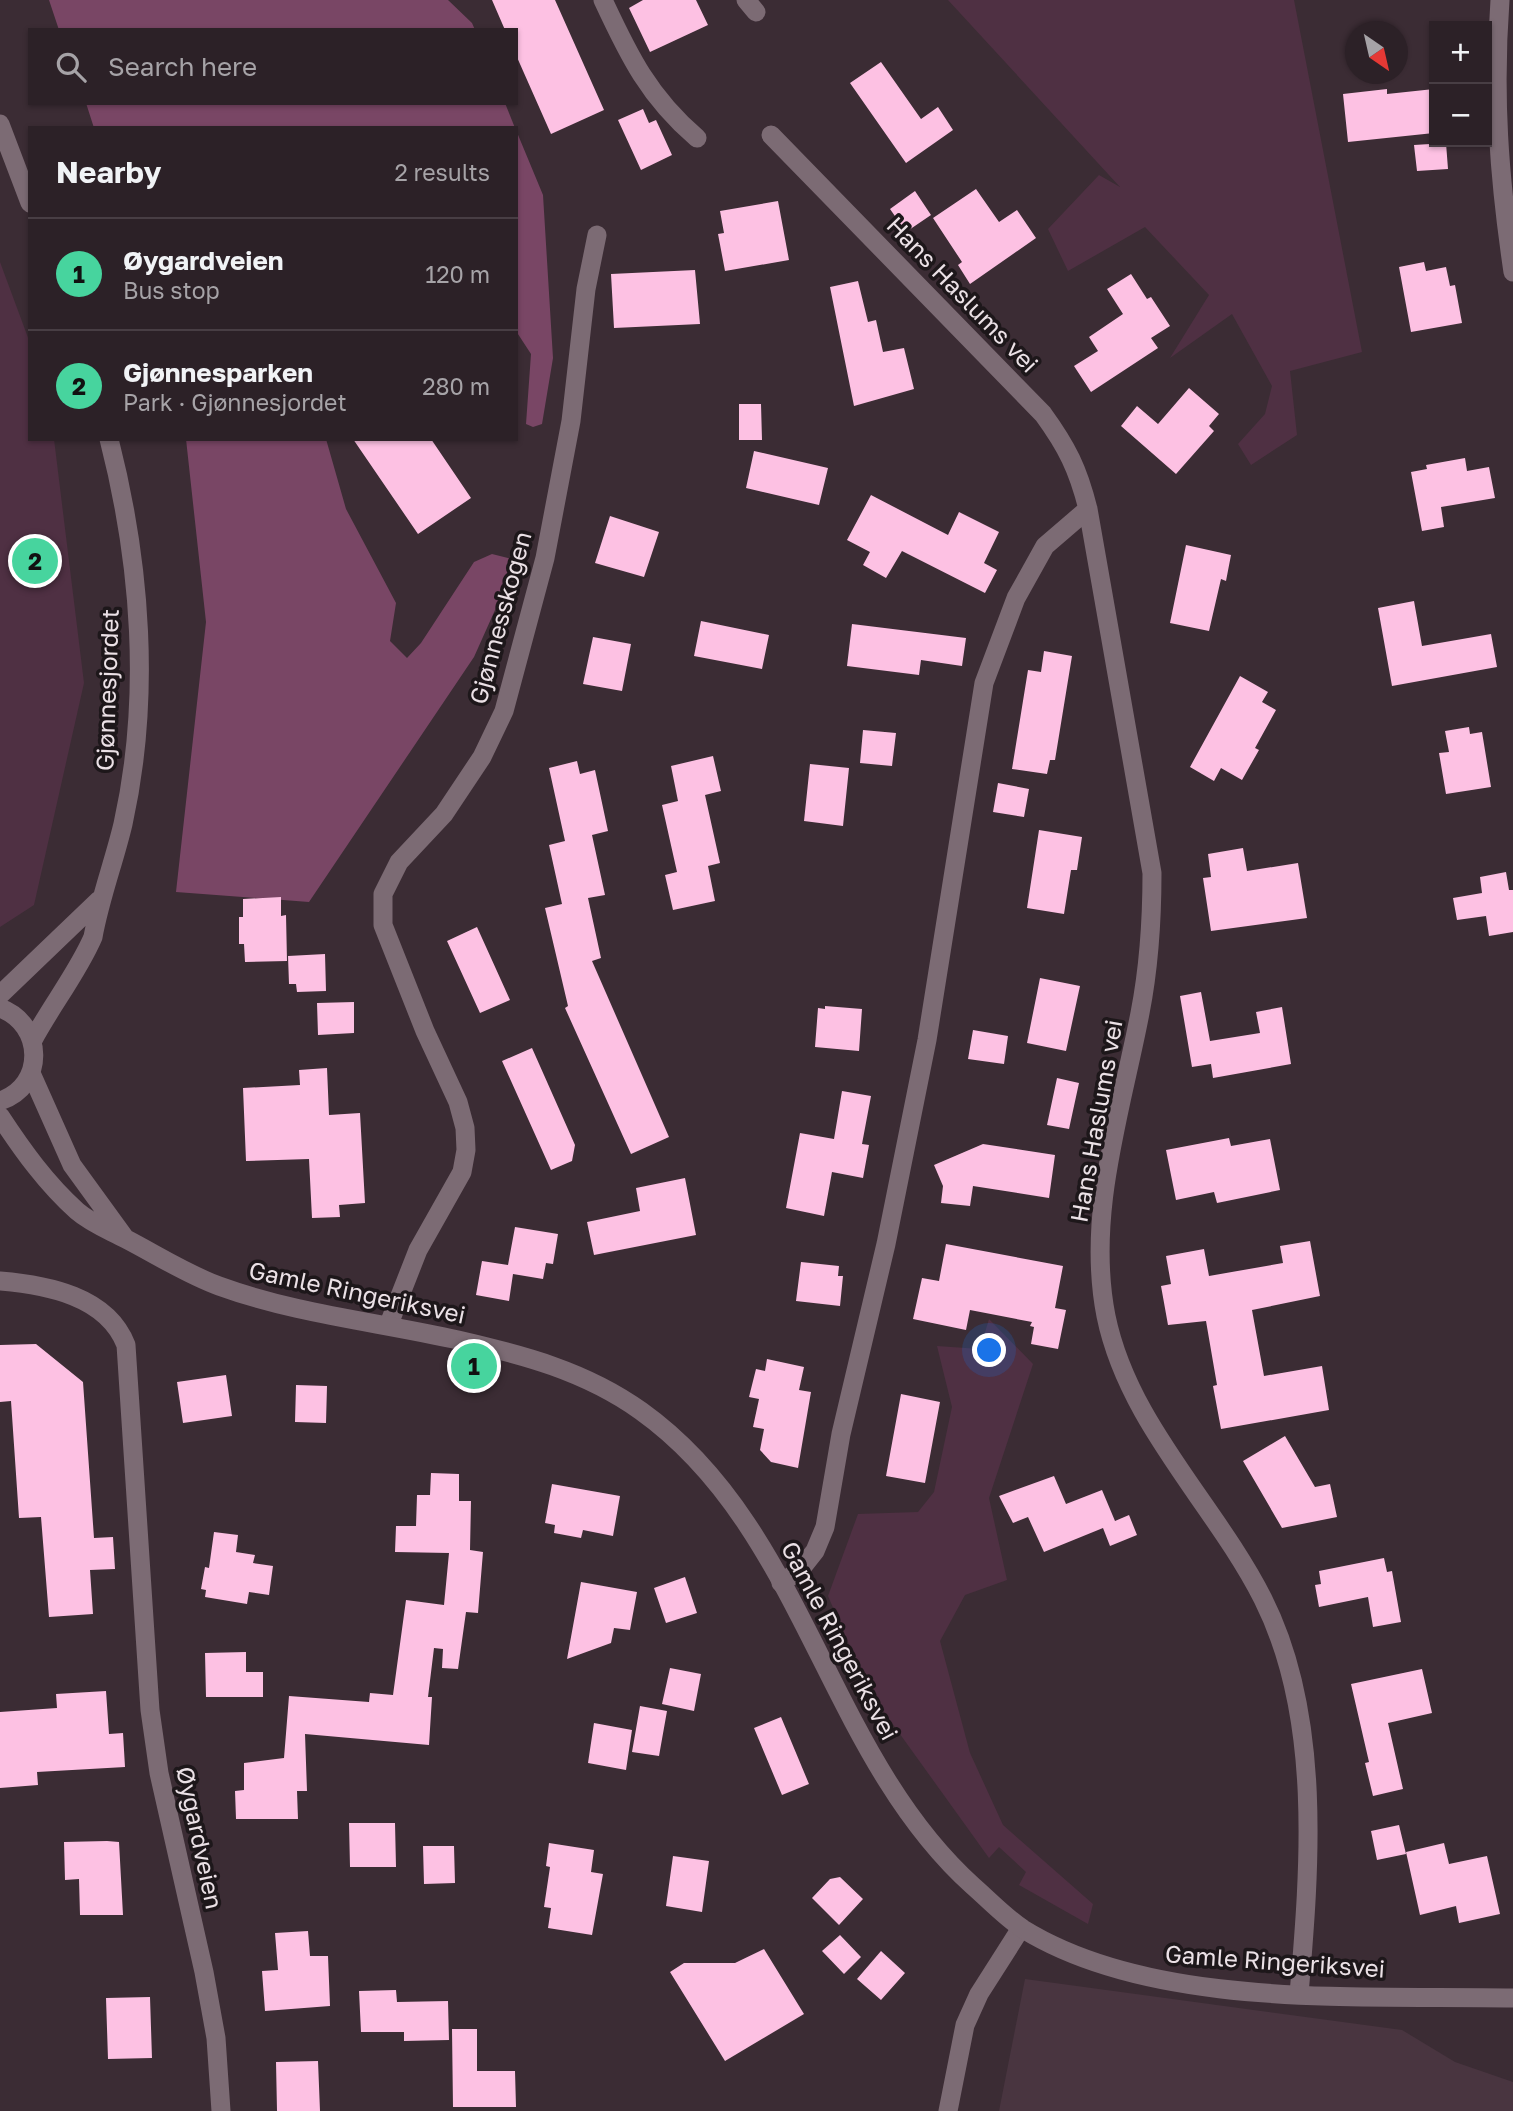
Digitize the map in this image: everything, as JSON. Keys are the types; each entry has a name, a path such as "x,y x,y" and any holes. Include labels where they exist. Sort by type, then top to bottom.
{"street":[{"path":"603,0 630,59 667,113 697,138"},
{"path":"1500,0 1496,57 1497,147 1513,272"},
{"path":"0,124 28,199"},
{"name":"Hans Haslums vei","path":"771,135 1043,414 1066,445 1077,468 1088,509 1152,873 1152,929 1141,1010 1103,1197 1100,1259 1106,1317 1123,1369 1150,1420 1263,1599 1280,1639 1301,1727 1307,1780 1308,1885 1299,1994"},
{"name":"Gjønnesskogen","path":"389,1324 418,1250 462,1172 466,1150 465,1128 458,1102 425,1031 383,925 383,894 399,862 444,814 482,757 504,711 545,558 571,421 586,289 597,235"},
{"name":"Gjønnesjordet","path":"33,1040 57,996 85,957 93,937 100,899 123,823 138,699 139,644 133,566 109,441"},
{"path":"781,1583 800,1570 815,1551 825,1527 841,1434 886,1244 927,1041 984,683 1016,598 1045,546 1088,509"},
{"name":"Gjønnesjordet","path":"0,995 100,899"},
{"path":"0,1008 16,1016 33,1040 35,1056 31,1073 22,1087 0,1101"},
{"name":"Gamle Ringeriksvei","path":"31,1073 72,1165 126,1239"},
{"name":"Gamle Ringeriksvei","path":"0,1116 47,1182 96,1225 191,1275 294,1309 389,1324 534,1357 600,1386 667,1432 716,1482 751,1528 841,1701 908,1816 953,1868 1021,1928 1132,1974 1227,1988 1299,1994 1513,1998"},
{"name":"Øygardveien","path":"0,1281 81,1299 103,1311 114,1323 126,1345 150,1710 159,1773 211,2012 221,2111"},
{"path":"948,2111 965,2025 984,1984 1021,1928"}],"shaded area":[{"path":"49,0 448,0 474,28 58,28"},
{"path":"948,0 1294,0 1362,352 1290,371 1297,435 1251,465 1238,444 1265,414 1272,386 1232,314 1170,358 1209,295 1145,227 1068,271 1048,229 1099,175 1120,187"},
{"path":"87,105 506,105 514,126 93,126"},
{"path":"518,135 543,195 553,358 542,424 533,427 526,424 531,354 518,334"},
{"path":"0,262 28,338 28,441 54,441 84,683 34,905 0,927"},
{"path":"186,441 327,441 346,509 396,603 390,641 407,658 421,643 474,562 492,554 512,559 508,581 474,657 309,902 176,892 206,622"},
{"path":"989,1319 1033,1364 989,1498 1007,1580 965,1595 940,1641 970,1753 1003,1825 1093,1904 1088,1924 1019,1885 1026,1872 999,1847 989,1858 869,1691 828,1596 858,1514 918,1512 934,1492 952,1407 937,1346 980,1349"},
{"path":"1025,1979 1402,2030 1455,2062 1513,2082 1513,2111 999,2111"}],"building":[{"path":"492,0 555,0 604,110 551,134 518,60 518,28 504,28"},
{"path":"643,0 696,0 708,25 650,52 629,8"},
{"path":"881,62 921,119 938,107 953,130 906,163 850,83"},
{"path":"1387,89 1387,94 1429,90 1429,134 1348,142 1343,94"},
{"path":"643,109 649,123 656,120 672,155 641,170 618,120"},
{"path":"1414,145 1446,147 1448,169 1417,171"},
{"path":"976,189 999,222 1017,210 1036,238 970,284 958,265 962,262 933,218"},
{"path":"915,191 931,215 906,232 890,209"},
{"path":"778,201 789,260 725,271 718,234 724,233 720,211"},
{"path":"1424,262 1426,271 1446,267 1450,286 1455,285 1462,323 1411,332 1399,267"},
{"path":"695,270 700,324 614,328 611,274"},
{"path":"1131,274 1147,299 1151,297 1170,326 1151,338 1158,348 1091,392 1074,366 1098,351 1089,337 1123,314 1107,289"},
{"path":"858,281 868,322 876,320 883,352 904,348 914,389 854,406 830,287"},
{"path":"1189,388 1219,414 1209,426 1214,431 1176,474 1121,426 1137,406 1158,424"},
{"path":"739,404 761,404 762,440 739,440"},
{"path":"354,441 432,441 471,498 418,534"},
{"path":"754,451 828,468 819,505 746,488"},
{"path":"1465,458 1467,471 1489,467 1495,498 1441,507 1444,527 1422,531 1411,472 1427,469 1426,465"},
{"path":"871,495 948,535 959,512 999,532 984,563 997,570 985,593 902,551 886,578 863,565 870,552 847,540"},
{"path":"610,516 659,532 644,577 595,563"},
{"path":"1186,545 1231,555 1226,581 1221,579 1209,631 1170,623"},
{"path":"1414,601 1422,646 1491,634 1497,667 1392,686 1378,608"},
{"path":"701,621 769,635 762,669 694,656"},
{"path":"852,624 966,638 962,666 921,660 919,675 847,666"},
{"path":"593,637 631,644 622,691 583,684"},
{"path":"1044,651 1072,656 1055,760 1050,760 1047,774 1012,769 1028,670 1041,672"},
{"path":"1240,676 1268,692 1262,702 1276,710 1255,748 1259,750 1242,780 1221,768 1214,781 1190,767"},
{"path":"1469,727 1470,734 1482,732 1491,787 1446,794 1439,753 1449,752 1445,731"},
{"path":"863,730 896,733 892,766 860,763"},
{"path":"713,756 721,791 705,795 720,863 708,866 715,901 673,910 665,875 677,872 662,805 678,801 671,766"},
{"path":"577,761 580,774 595,770 608,831 592,835 605,895 588,898 601,958 592,961 669,1137 631,1154 565,1008 568,1006 545,908 562,904 549,845 565,841 549,768"},
{"path":"810,764 849,768 843,826 804,821"},
{"path":"998,783 1029,789 1024,817 993,812"},
{"path":"1039,830 1082,837 1077,870 1071,870 1064,914 1027,908"},
{"path":"1243,848 1247,871 1298,863 1307,918 1211,931 1203,878 1211,877 1208,854"},
{"path":"1506,872 1509,890 1513,890 1513,932 1489,936 1486,916 1457,920 1453,898 1482,893 1480,877"},
{"path":"281,897 281,916 286,915 287,961 245,962 244,944 239,944 239,917 243,917 243,899"},
{"path":"477,927 510,1000 480,1013 447,941"},
{"path":"325,954 326,991 297,992 296,984 289,984 288,956"},
{"path":"1040,978 1080,986 1066,1051 1027,1043"},
{"path":"1201,992 1210,1041 1260,1033 1256,1012 1282,1007 1291,1064 1213,1078 1211,1064 1192,1067 1180,996"},
{"path":"354,1002 354,1033 318,1035 317,1003"},
{"path":"825,1006 862,1009 859,1051 815,1047 818,1008 825,1009"},
{"path":"973,1030 1008,1036 1004,1064 968,1059"},
{"path":"532,1048 575,1145 572,1161 551,1170 502,1061"},
{"path":"327,1068 329,1115 360,1113 365,1203 339,1205 340,1217 312,1218 309,1159 246,1161 243,1088 300,1085 299,1070"},
{"path":"1057,1078 1079,1083 1069,1129 1047,1125"},
{"path":"842,1091 871,1096 862,1144 869,1145 863,1178 832,1172 824,1216 786,1208 800,1133 834,1139"},
{"path":"1229,1138 1231,1146 1270,1139 1280,1190 1217,1203 1214,1192 1176,1200 1166,1150"},
{"path":"983,1144 1055,1155 1049,1198 973,1186 970,1206 941,1203 943,1186 934,1165"},
{"path":"685,1178 696,1235 594,1255 587,1222 640,1211 636,1188"},
{"path":"515,1227 558,1234 553,1264 546,1263 543,1279 513,1274 509,1301 476,1295 482,1261 508,1265"},
{"path":"1310,1241 1320,1296 1252,1310 1264,1376 1322,1366 1329,1410 1221,1429 1206,1321 1168,1325 1161,1286 1171,1284 1166,1256 1204,1249 1209,1276 1283,1263 1280,1246"},
{"path":"946,1244 1063,1266 1055,1308 1066,1310 1058,1349 1031,1344 1034,1327 1030,1326 1032,1322 970,1310 966,1330 913,1319 922,1278 939,1281"},
{"path":"801,1262 839,1266 838,1276 843,1276 840,1306 796,1301"},
{"path":"36,1344 83,1382 94,1538 113,1537 115,1569 90,1570 93,1614 49,1617 41,1517 19,1518 11,1401 0,1402 0,1345"},
{"path":"767,1359 804,1367 799,1390 811,1392 798,1468 771,1462 760,1450 764,1429 753,1427 759,1399 749,1397 756,1369 765,1371"},
{"path":"226,1375 232,1416 183,1423 177,1382"},
{"path":"296,1385 327,1386 326,1423 295,1422"},
{"path":"901,1394 940,1402 925,1483 886,1476"},
{"path":"1285,1436 1315,1487 1330,1484 1337,1517 1282,1528 1243,1461"},
{"path":"431,1473 459,1474 459,1501 471,1501 470,1550 483,1552 478,1613 466,1612 458,1669 442,1668 443,1649 434,1648 428,1697 432,1697 429,1745 305,1734 307,1791 297,1791 298,1819 236,1819 235,1791 244,1790 244,1763 284,1758 289,1696 369,1702 370,1693 393,1695 406,1600 444,1605 449,1553 395,1552 396,1526 416,1526 417,1495 430,1495"},
{"path":"1054,1476 1066,1504 1102,1490 1115,1521 1129,1515 1137,1535 1110,1546 1103,1528 1044,1552 1028,1517 1013,1523 999,1496"},
{"path":"552,1484 620,1496 613,1536 583,1530 581,1538 554,1533 555,1525 545,1523"},
{"path":"214,1532 238,1535 236,1552 255,1555 253,1563 273,1566 269,1595 249,1592 247,1604 205,1597 206,1590 201,1589 205,1567 209,1568"},
{"path":"1384,1558 1387,1572 1392,1571 1401,1622 1373,1627 1368,1597 1319,1607 1315,1585 1321,1584 1319,1571"},
{"path":"685,1577 697,1613 666,1623 654,1588"},
{"path":"581,1582 637,1592 630,1630 614,1628 611,1643 567,1659"},
{"path":"246,1652 246,1672 263,1672 263,1697 206,1697 205,1653"},
{"path":"670,1668 701,1674 694,1711 662,1704"},
{"path":"1422,1669 1432,1713 1388,1723 1403,1789 1373,1796 1365,1763 1369,1762 1351,1684"},
{"path":"106,1691 109,1734 123,1733 125,1767 37,1772 38,1785 0,1788 0,1712 57,1708 56,1694"},
{"path":"640,1706 667,1711 659,1756 632,1752"},
{"path":"781,1717 809,1784 782,1795 754,1728"},
{"path":"594,1723 632,1730 626,1770 588,1763"},
{"path":"349,1823 395,1823 396,1867 350,1867"},
{"path":"1399,1825 1406,1854 1377,1860 1371,1831"},
{"path":"64,1842 119,1842 123,1915 80,1915 79,1879 65,1880"},
{"path":"549,1843 594,1850 591,1872 603,1874 592,1935 548,1928 551,1908 544,1907 550,1867 546,1866"},
{"path":"1444,1843 1449,1864 1487,1856 1500,1914 1459,1923 1456,1906 1420,1915 1406,1852"},
{"path":"423,1846 454,1846 455,1883 424,1884"},
{"path":"673,1856 709,1861 702,1912 666,1906"},
{"path":"840,1877 863,1899 839,1925 812,1898 830,1879"},
{"path":"308,1931 310,1956 328,1956 330,2006 265,2011 262,1971 278,1970 275,1933"},
{"path":"840,1935 861,1957 844,1974 822,1951"},
{"path":"764,1949 804,2014 725,2061 670,1972 684,1963 735,1963"},
{"path":"881,1951 905,1973 881,2000 857,1979"},
{"path":"396,1990 397,2002 448,2001 449,2040 404,2041 404,2032 361,2032 359,1991"},
{"path":"150,1997 152,2058 108,2059 106,1998"},
{"path":"452,2029 477,2029 477,2071 515,2071 516,2107 453,2107"},
{"path":"318,2061 320,2111 277,2111 276,2062"}],"place":[{"name":"Gjønnesparken","path":"35,561"},
{"name":"Øygardveien","path":"474,1366"}]}
